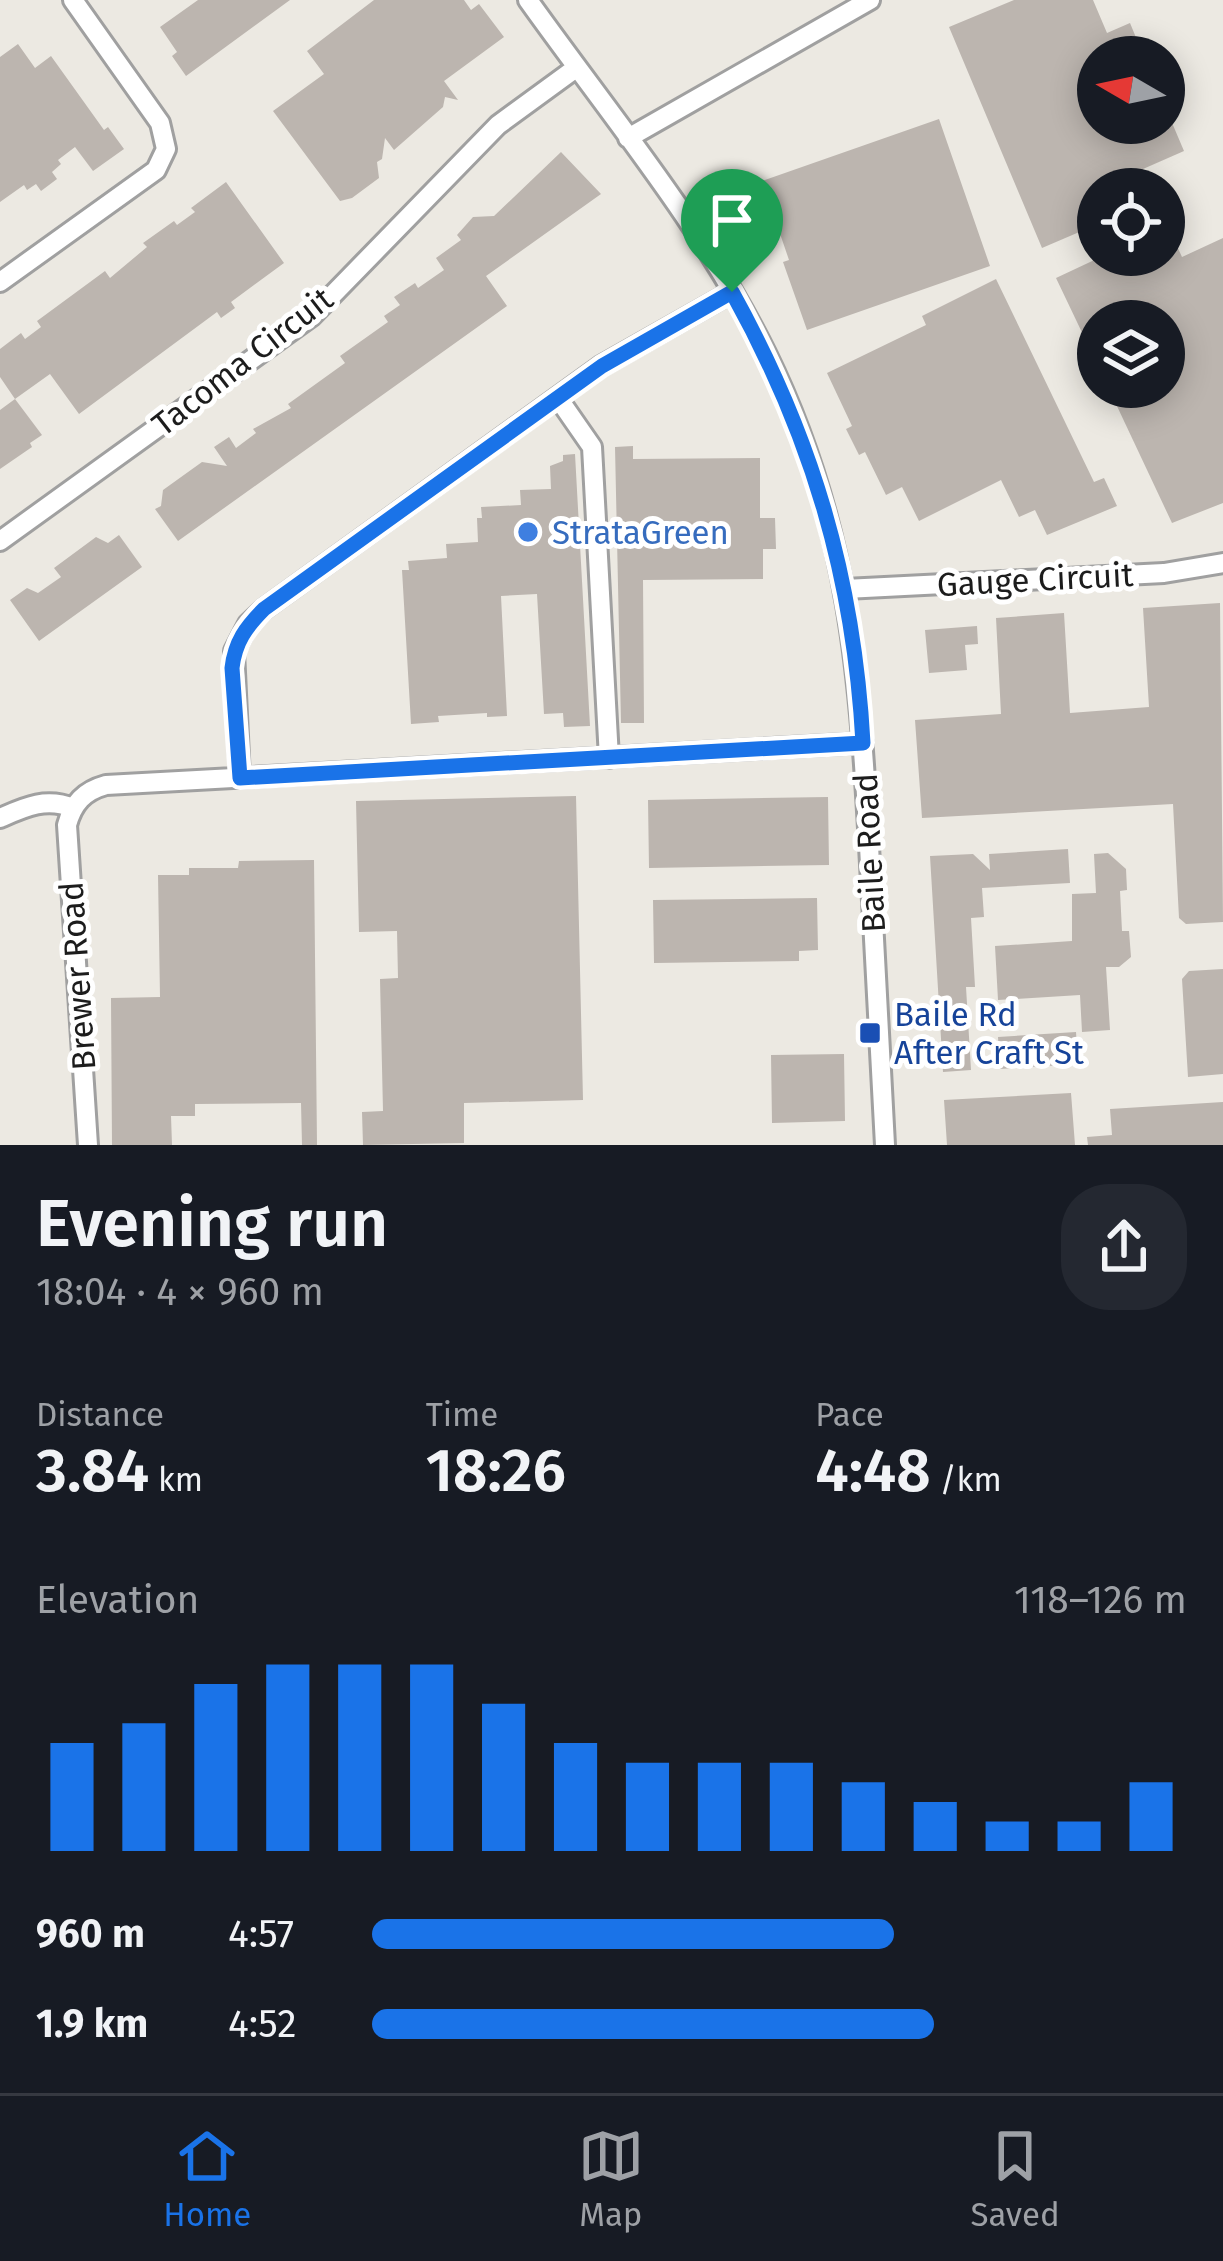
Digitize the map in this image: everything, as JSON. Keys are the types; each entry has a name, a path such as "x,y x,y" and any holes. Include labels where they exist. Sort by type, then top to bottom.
{"street":[{"path":"0,281 156,170 166,149 160,123 73,0"},
{"name":"Baile Road","path":"528,0 732,292 791,409 825,509 845,590 860,683 885,1145"},
{"path":"628,138 870,0"},
{"name":"Tacoma Circuit","path":"0,541 312,316 498,125 576,68"},
{"path":"240,778 232,668 234,651 248,624 613,359 732,292"},
{"path":"558,398 592,448 609,758"},
{"name":"Gauge Circuit","path":"845,590 1164,573 1223,563"},
{"path":"0,818 31,804 48,802 73,808 86,793 106,784 863,743"},
{"name":"Brewer Road","path":"73,808 68,840 88,1145"}],"building":[{"path":"198,0 290,0 186,76 160,27"},
{"path":"374,0 464,0 471,10 479,4 504,37 444,81 458,100 445,97 443,107 394,150 385,138 382,159 377,162 379,178 340,201 273,111 324,74 307,51"},
{"path":"1014,0 1093,0 1107,33 1130,23 1135,36 1077,36 1077,144 1181,144 1184,151 1145,168 1077,168 1077,233 1042,248 949,27"},
{"path":"18,44 35,68 51,56 104,130 108,127 124,149 93,171 75,147 58,160 61,164 52,172 57,179 41,191 36,184 27,190 24,185 0,202 0,57"},
{"path":"939,119 990,266 807,330 762,181"},
{"path":"561,152 601,194 486,276 507,306 178,541 155,509 161,506 163,490 202,462 227,466 214,447 229,437 236,448 256,433 253,429 291,408 288,404 345,363 340,356 388,322 384,316 400,305 394,297 444,270 436,258 461,240 457,235 473,217 494,216"},
{"path":"226,182 284,263 231,302 235,308 221,318 217,312 79,414 50,374 15,399 0,377 0,349 21,333 25,339 41,327 37,321 105,271 110,278 147,247 143,243 195,212 191,208"},
{"path":"1223,238 1223,503 1172,523 1118,408 1185,408 1185,300 1077,300 1077,322 1056,278 1077,268 1077,276 1185,276 1185,256"},
{"path":"996,279 1094,482 1104,478 1117,506 1047,535 1035,510 1019,517 1001,480 919,521 902,487 886,495 865,452 859,455 846,429 852,426 827,373 926,325 922,316"},
{"path":"15,399 42,435 0,469 0,410"},
{"path":"633,446 633,459 760,458 760,518 775,518 776,549 763,549 763,579 643,580 644,723 621,723 615,447"},
{"path":"575,454 590,726 564,727 563,713 544,714 537,594 501,596 507,716 438,716 439,722 411,724 402,570 409,570 408,561 447,558 446,544 478,542 481,507 521,505 520,490 551,489 550,466 563,461 563,455"},
{"path":"119,535 142,567 39,641 10,600 27,588 38,593 61,577 54,568 96,537 108,543"},
{"path":"1220,603 1223,922 1186,924 1179,918 1173,804 922,818 915,720 1001,714 996,618 1064,613 1070,713 1149,707 1143,608"},
{"path":"977,626 978,644 965,645 967,670 929,673 925,630"},
{"path":"576,796 583,1100 464,1103 464,1143 363,1145 362,1112 383,1111 380,979 398,978 397,931 359,932 356,801"},
{"path":"828,797 829,865 649,868 648,800"},
{"path":"1068,849 1070,883 982,888 984,917 971,918 975,987 966,987 971,1070 943,1072 930,856 973,854 990,870 989,854"},
{"path":"1108,853 1126,869 1127,890 1120,891 1122,931 1129,931 1131,957 1119,967 1106,967 1110,1030 1082,1032 1080,995 998,1000 995,946 1072,941 1072,894 1096,893 1094,854"},
{"path":"314,860 317,1145 302,1145 301,1103 195,1104 195,1116 171,1116 172,1145 112,1145 111,998 160,997 158,875 189,875 189,868 238,868 239,861"},
{"path":"817,898 818,950 799,951 799,961 654,963 653,900"},
{"path":"1223,969 1223,1074 1188,1077 1182,979 1189,971"},
{"path":"1076,1032 1078,1064 1000,1069 998,1037"},
{"path":"844,1054 845,1121 772,1123 771,1055"},
{"path":"1071,1093 1075,1145 947,1145 944,1100"},
{"path":"1223,1102 1223,1145 1088,1145 1087,1137 1112,1135 1110,1109"}],"place":[{"name":"StrataGreen","path":"528,532"},
{"name":"Baile Rd After Craft St","path":"870,1033"}],"route":[{"path":"732,292 791,409 831,529 855,644 863,743 240,778 232,668 234,651 248,624 602,366 732,292"}]}
